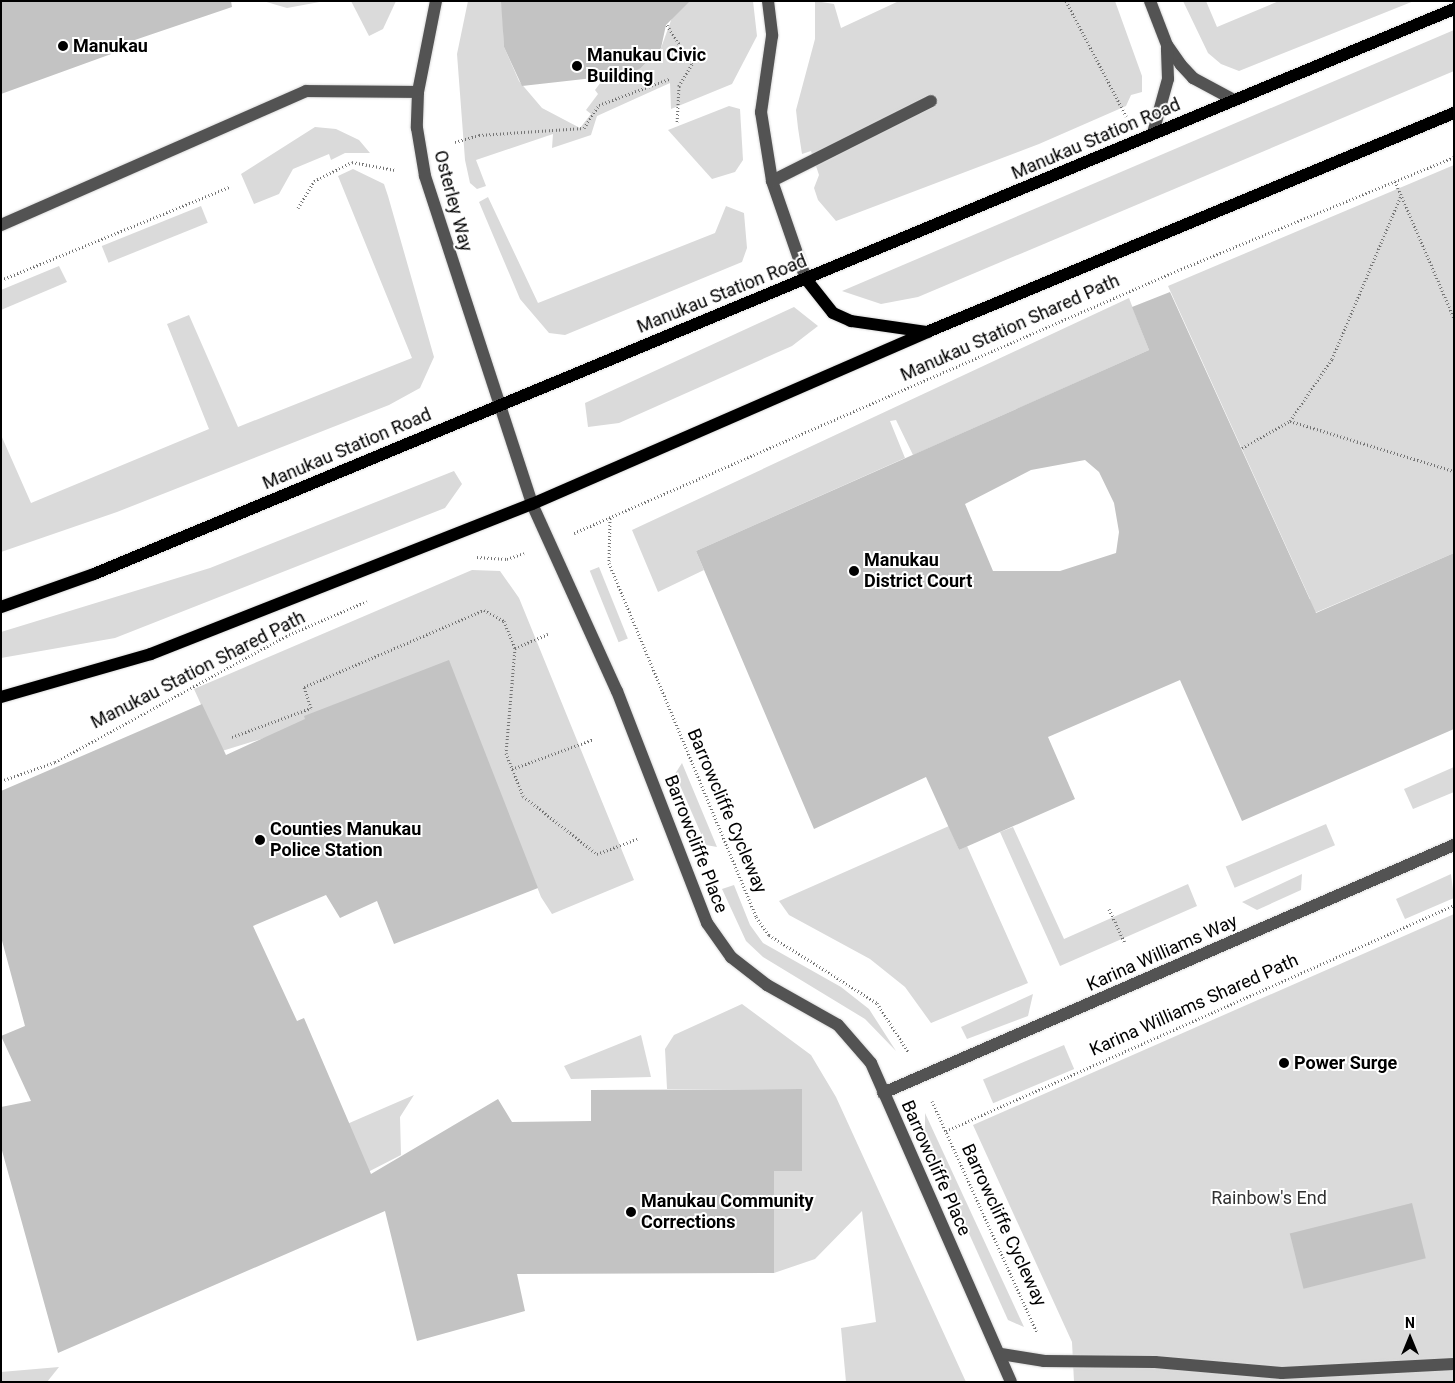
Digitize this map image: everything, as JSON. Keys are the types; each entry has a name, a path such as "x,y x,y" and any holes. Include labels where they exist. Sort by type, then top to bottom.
{"main road":[{"name":"Manukau Station Road","path":"1,607 94,574 502,402 806,279 1454,9"},
{"path":"1,697 151,654 532,504 927,332 1454,113"},
{"path":"806,279 833,313 842,317 927,332"}],"street":[{"name":"Osterley Way","path":"436,1 418,92 417,128 432,206 502,402 532,504"},
{"path":"768,1 772,36 760,97 772,181 806,279"},
{"path":"1150,1 1167,45 1194,78 1234,100"},
{"path":"1153,133 1168,79 1167,45"},
{"path":"1,225 306,91 418,92"},
{"path":"772,181 931,101"},
{"name":"Barrowcliffe Place","path":"532,504 617,691 707,924 741,966 838,1025 856,1042 883,1093 1001,1354 1011,1382"},
{"name":"Karina Williams Way","path":"883,1093 1454,845"},
{"path":"1001,1354 1044,1361 1156,1362 1282,1373 1454,1364"}],"path":[{"path":"1066,1 1100,60 1135,141"},
{"path":"667,25 692,64 679,86 678,122"},
{"path":"455,142 479,135 584,128 599,105 669,79"},
{"name":"Manukau Station Shared Path","path":"579,531 1181,269 1454,156"},
{"path":"298,208 314,181 352,162 395,170"},
{"path":"1395,181 1454,318"},
{"path":"1,280 230,186"},
{"path":"1242,448 1290,421 1332,359 1401,196"},
{"path":"1290,421 1454,472"},
{"name":"Barrowcliffe Cycleway","path":"610,518 609,563 756,917 770,935 877,1003 910,1055"},
{"path":"471,558 508,559 522,554"},
{"name":"Manukau Station Shared Path","path":"1,781 55,762 286,636 370,600"},
{"path":"232,738 311,708 304,687 484,610 504,621 516,648 506,754 523,796 597,854 637,840"},
{"path":"516,648 548,634"},
{"path":"512,770 594,739"},
{"name":"Karina Williams Shared Path","path":"946,1131 1454,905"},
{"path":"1109,909 1125,944"},
{"name":"Barrowcliffe Cycleway","path":"932,1103 1033,1321 1044,1361"}],"green space":[{"path":"263,1 325,1 287,8"},
{"path":"351,1 396,1 383,29 369,36"},
{"path":"468,1 502,1 504,47 519,81 542,108 580,128 591,114 586,110 598,94 595,90 607,74 641,68 661,48 678,1 753,1 757,36 732,84 671,109 670,83 597,116 591,135 552,148 553,134 476,160 486,186 477,189 470,183 465,160 457,54"},
{"path":"815,1 834,4 841,28 899,1 1115,1 1142,76 1142,92 1131,95 1126,106 1039,144 836,221 818,200 814,188 819,175 811,151 802,154 796,110 815,39"},
{"path":"1183,1 1206,1 1217,27 1279,1 1414,1 1239,71 1221,64 1208,53"},
{"path":"1454,30 1454,71 918,297 881,304 842,291"},
{"path":"729,106 740,109 743,160 735,172 712,179 668,130"},
{"path":"315,127 336,129 359,140 370,153 345,153 331,160 329,154 293,169 279,194 254,204 241,174"},
{"path":"1454,165 1454,553 1266,634 1269,617 1310,599 1168,286"},
{"path":"353,169 384,184 388,196 434,357 420,388 389,405 117,512 1,552 1,435 31,503 209,429 167,324 189,315 238,427 412,358 338,176"},
{"path":"488,197 538,303 715,233 726,206 744,213 747,248 742,262 565,335 549,333 520,299 479,202"},
{"path":"201,206 208,223 109,263 102,246"},
{"path":"59,266 67,282 1,310 1,290"},
{"path":"1129,298 1149,350 913,455 896,420 890,421 905,458 696,551 704,570 658,592 632,530"},
{"path":"794,307 818,326 792,346 619,423 588,427 585,403"},
{"path":"454,471 462,484 445,508 115,638 1,658 1,632 210,568"},
{"path":"599,567 628,638 619,642 590,571"},
{"path":"472,570 500,571 519,598 634,880 552,914 541,897 451,669 307,725 222,751 194,689"},
{"path":"682,763 717,847 706,845 675,774"},
{"path":"1454,767 1454,792 1413,809 1404,789"},
{"path":"1326,824 1335,845 1235,888 1226,867"},
{"path":"949,826 959,850 967,846 1028,983 931,1023 905,987 870,959 789,915 779,901"},
{"path":"1013,827 1064,939 1188,884 1197,906 1060,966 1000,832"},
{"path":"1302,874 1301,890 1257,910 1242,902"},
{"path":"1451,874 1454,898 1405,919 1396,899"},
{"path":"734,885 750,925 763,943 841,987 869,1009 896,1051 865,1019 763,957 746,941 722,889"},
{"name":"Rainbow's End","path":"1454,914 1454,1382 1074,1382 1072,1342 973,1125"},
{"path":"1033,994 1028,1016 967,1039 961,1027"},
{"path":"742,1004 811,1055 836,1097 966,1382 846,1382 841,1328 876,1322 862,1211 815,1259 774,1273 774,1171 802,1171 801,1089 667,1089 665,1049 674,1035"},
{"path":"641,1035 651,1077 571,1079 564,1066"},
{"path":"1064,1045 1074,1069 993,1103 983,1079"},
{"path":"414,1095 400,1117 401,1155 366,1173 347,1124"},
{"path":"925,1113 1024,1327 1008,1320 925,1136"},
{"path":"59,1367 47,1382 1,1382 1,1372"}],"building":[{"name":"Manukau","path":"1,1 231,1 232,7 123,44 125,49 1,94"},
{"name":"Manukau Civic Building","path":"501,1 690,1 666,25 661,48 641,68 629,74 522,86 504,47"},
{"name":"Manukau District Court","path":"1170,292 1316,613 1454,553 1454,729 1242,821 1180,680 1048,737 1075,799 959,850 926,777 814,829 696,551 1149,350 1132,307","holes":["1085,460 1099,472 1114,503 1119,532 1116,553 1060,571 993,571 965,504 1031,470"]},
{"path":"449,660 538,888 394,944 377,901 340,918 326,895 253,926 297,1021 304,1018 371,1174 498,1099 512,1122 591,1121 591,1090 802,1089 802,1171 774,1171 774,1273 517,1274 525,1311 417,1341 385,1211 58,1353 1,1147 1,1107 31,1101 1,1036 25,1026 1,937 1,791 202,704 226,755 305,719 304,716"},
{"path":"1412,1203 1426,1258 1304,1289 1290,1233"}],"place":[{"name":"Manukau","path":"63,46"},
{"name":"Manukau Civic Building","path":"577,66"},
{"name":"Manukau District Court","path":"854,571"},
{"name":"Counties Manukau Police Station","path":"260,840"},
{"name":"Power Surge","path":"1284,1063"},
{"name":"Manukau Community Corrections","path":"631,1212"}]}
